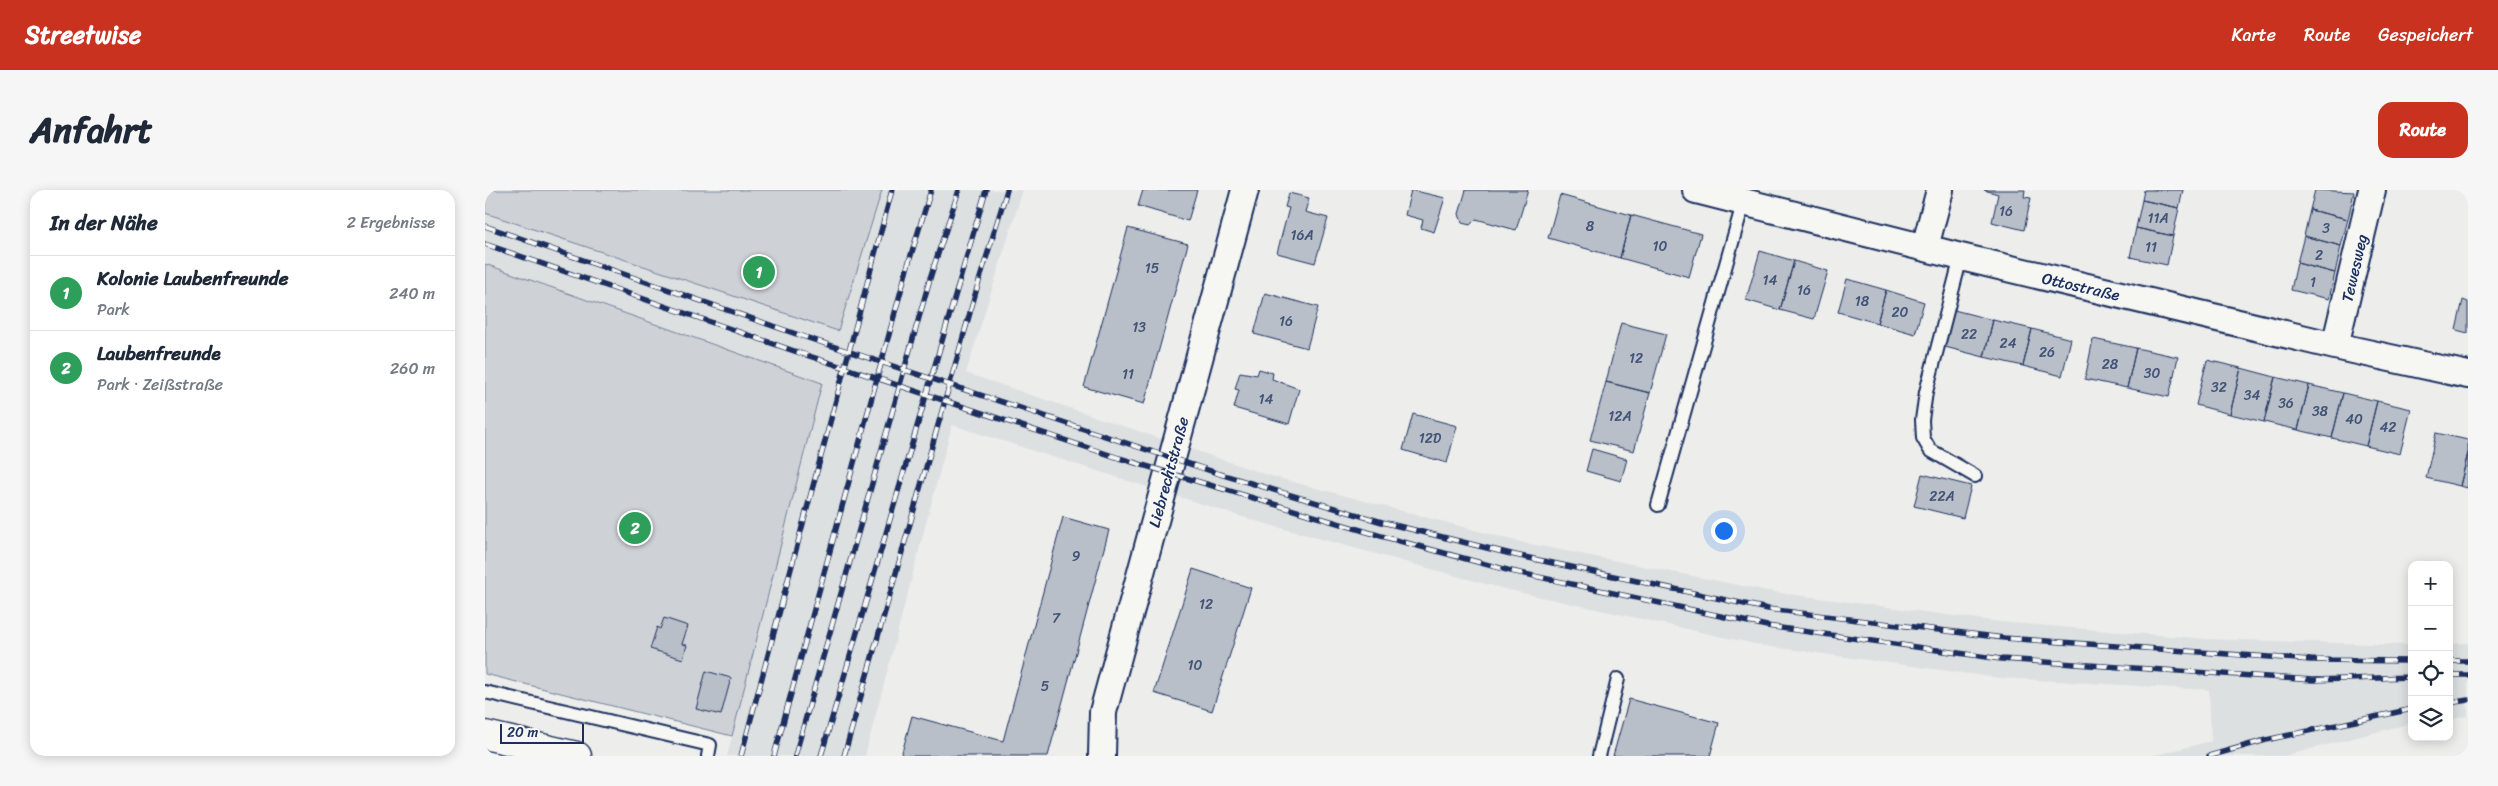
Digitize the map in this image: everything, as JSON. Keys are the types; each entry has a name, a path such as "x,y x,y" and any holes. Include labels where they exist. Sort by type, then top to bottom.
{"street":[{"name":"Liebrechtstraße","path":"1102,756 1103,712 1245,190"},
{"name":"Ottostraße","path":"1696,190 1743,204 1961,257 2335,346 2468,375"},
{"path":"1925,247 1939,190"},
{"name":"Tewesweg","path":"2335,346 2372,190"},
{"path":"485,735 577,756"}],"lane":[{"path":"1659,505 1743,204"},
{"path":"1961,257 1926,392 1923,438 1930,450 1975,476"},
{"path":"1599,756 1618,679"},
{"path":"485,692 710,745 707,756"}],"shaded area":[{"path":"485,190 882,190 838,331 485,213"},
{"path":"882,190 1023,190 966,373 1271,476 1516,541 1774,592 2001,622 2207,639 2408,645 2408,724 2284,756 2152,756 2211,741 2209,690 1999,678 1764,646 1504,589 1255,521 952,425 865,756 727,756 821,383 485,264 485,213 838,331"},
{"path":"485,264 822,383 732,736 485,674"},
{"path":"2468,643 2468,716 2453,718 2453,651 2453,644"}],"building":[{"path":"1143,190 1197,190 1188,221 1138,206"},
{"path":"1411,190 1445,198 1434,232 1421,228 1423,220 1405,215"},
{"path":"1466,190 1528,190 1516,230 1476,219 1470,225 1462,223 1459,214"},
{"path":"1984,190 2025,190 2024,197 2031,198 2024,230 1992,222 1998,194"},
{"path":"2144,190 2183,190 2179,208 2142,200"},
{"path":"2315,190 2354,192 2348,219 2310,210"},
{"path":"1289,193 1309,198 1305,212 1328,218 1315,263 1277,253 1289,208 1285,207"},
{"path":"1560,195 1631,215 1620,258 1548,238"},
{"path":"2142,200 2179,208 2173,236 2136,228"},
{"path":"2310,210 2348,219 2341,246 2304,236"},
{"path":"1631,215 1701,234 1689,277 1620,258"},
{"path":"1128,228 1188,244 1144,404 1084,387"},
{"path":"2136,228 2173,236 2167,265 2130,257"},
{"path":"2304,236 2341,246 2335,273 2297,263"},
{"path":"1760,251 1794,261 1780,310 1746,300"},
{"path":"1794,261 1828,271 1814,319 1780,310"},
{"path":"2297,263 2335,273 2329,299 2291,290"},
{"path":"1847,279 1886,290 1877,323 1838,312"},
{"path":"1886,290 1924,302 1915,334 1877,323"},
{"path":"1265,293 1318,307 1307,348 1254,334"},
{"path":"2463,300 2468,302 2468,333 2456,330"},
{"path":"1954,310 1993,320 1984,357 1945,347"},
{"path":"1993,320 2032,329 2023,366 1984,357"},
{"path":"1621,323 1666,334 1650,393 1606,382"},
{"path":"2032,329 2071,339 2062,376 2023,366"},
{"path":"2093,339 2136,348 2127,388 2085,379"},
{"path":"2136,348 2178,357 2169,397 2127,388"},
{"path":"2207,360 2241,368 2230,414 2196,405"},
{"path":"2241,368 2275,377 2264,422 2230,414"},
{"path":"1259,369 1273,373 1272,379 1299,389 1289,424 1234,408 1239,390 1235,389 1240,372 1257,375"},
{"path":"2275,377 2309,385 2298,430 2264,422"},
{"path":"1606,382 1650,393 1634,451 1590,440"},
{"path":"2309,385 2343,393 2332,438 2298,430"},
{"path":"2343,393 2377,401 2366,446 2332,438"},
{"path":"2377,401 2411,409 2400,454 2366,446"},
{"path":"1413,414 1457,426 1447,463 1403,450"},
{"path":"2436,433 2468,440 2468,453 2460,486 2426,478"},
{"path":"1592,449 1627,459 1621,481 1586,471"},
{"path":"2468,453 2468,488 2460,486"},
{"path":"1922,474 1971,486 1963,518 1914,506"},
{"path":"1063,517 1109,530 1048,756 901,756 912,716 1003,741"},
{"path":"1193,569 1251,588 1212,711 1154,693"},
{"path":"664,618 688,626 682,644 687,645 683,659 650,649 657,627 660,629"},
{"path":"706,671 731,678 721,715 696,709"},
{"path":"1629,699 1719,723 1710,756 1613,756"}],"railway":[{"path":"741,756 892,190"},
{"path":"774,756 908,265 931,190"},
{"path":"795,756 931,275 959,190"},
{"path":"821,756 986,190"},
{"path":"844,756 977,288 1007,190"},
{"path":"485,226 802,336 1220,474 1382,522 1515,555 1768,609 2004,638 2311,660 2408,661"},
{"path":"485,244 800,353 1119,458 1381,536 1511,571 1767,626 2001,659 2313,680 2408,677"},
{"path":"2453,661 2468,661"},
{"path":"2453,675 2468,675"},
{"path":"2453,702 2468,700"},
{"path":"2209,756 2266,740 2408,710"}],"place":[{"name":"Kolonie Laubenfreunde","path":"759,272"},
{"name":"Laubenfreunde","path":"635,528"}]}
